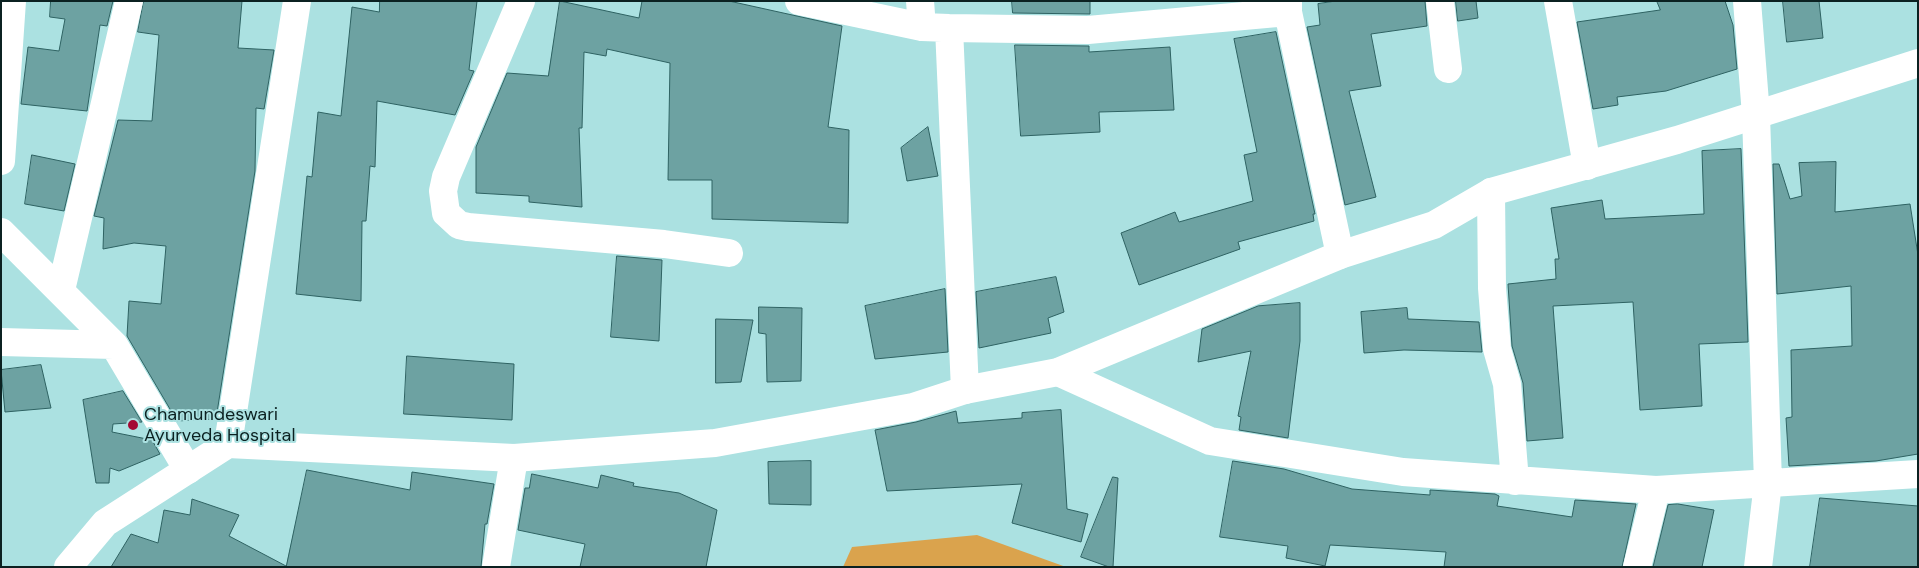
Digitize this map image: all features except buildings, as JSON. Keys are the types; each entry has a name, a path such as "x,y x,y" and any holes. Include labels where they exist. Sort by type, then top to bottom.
{"street":[{"path":"1,161 12,1"},
{"path":"61,290 129,1"},
{"path":"228,444 297,1"},
{"path":"521,1 446,177 443,191 446,213 459,225 468,227 664,244 729,253"},
{"path":"799,1 921,14 949,28 1088,30 1288,6 1340,255"},
{"path":"1440,1 1448,69"},
{"path":"1558,1 1587,166"},
{"path":"1746,1 1756,115 1768,483 1758,567"},
{"path":"949,28 965,390"},
{"path":"68,567 105,524 228,444 514,458 715,443 913,407 965,390 1058,372 1340,255 1434,225 1491,192 1587,166 1756,115 1918,63"},
{"path":"1491,192 1492,288 1497,349 1507,384 1515,481"},
{"path":"1,232 114,345 188,470"},
{"path":"1,342 114,345"},
{"path":"1058,372 1210,441 1402,472 1656,490 1918,474"},
{"path":"496,567 514,458"},
{"path":"1637,567 1656,490"}],"shaded area":[{"path":"977,535 1066,567 843,567 852,547"}],"place":[{"name":"Chamundeswari Ayurveda Hospital","path":"133,425"}]}
